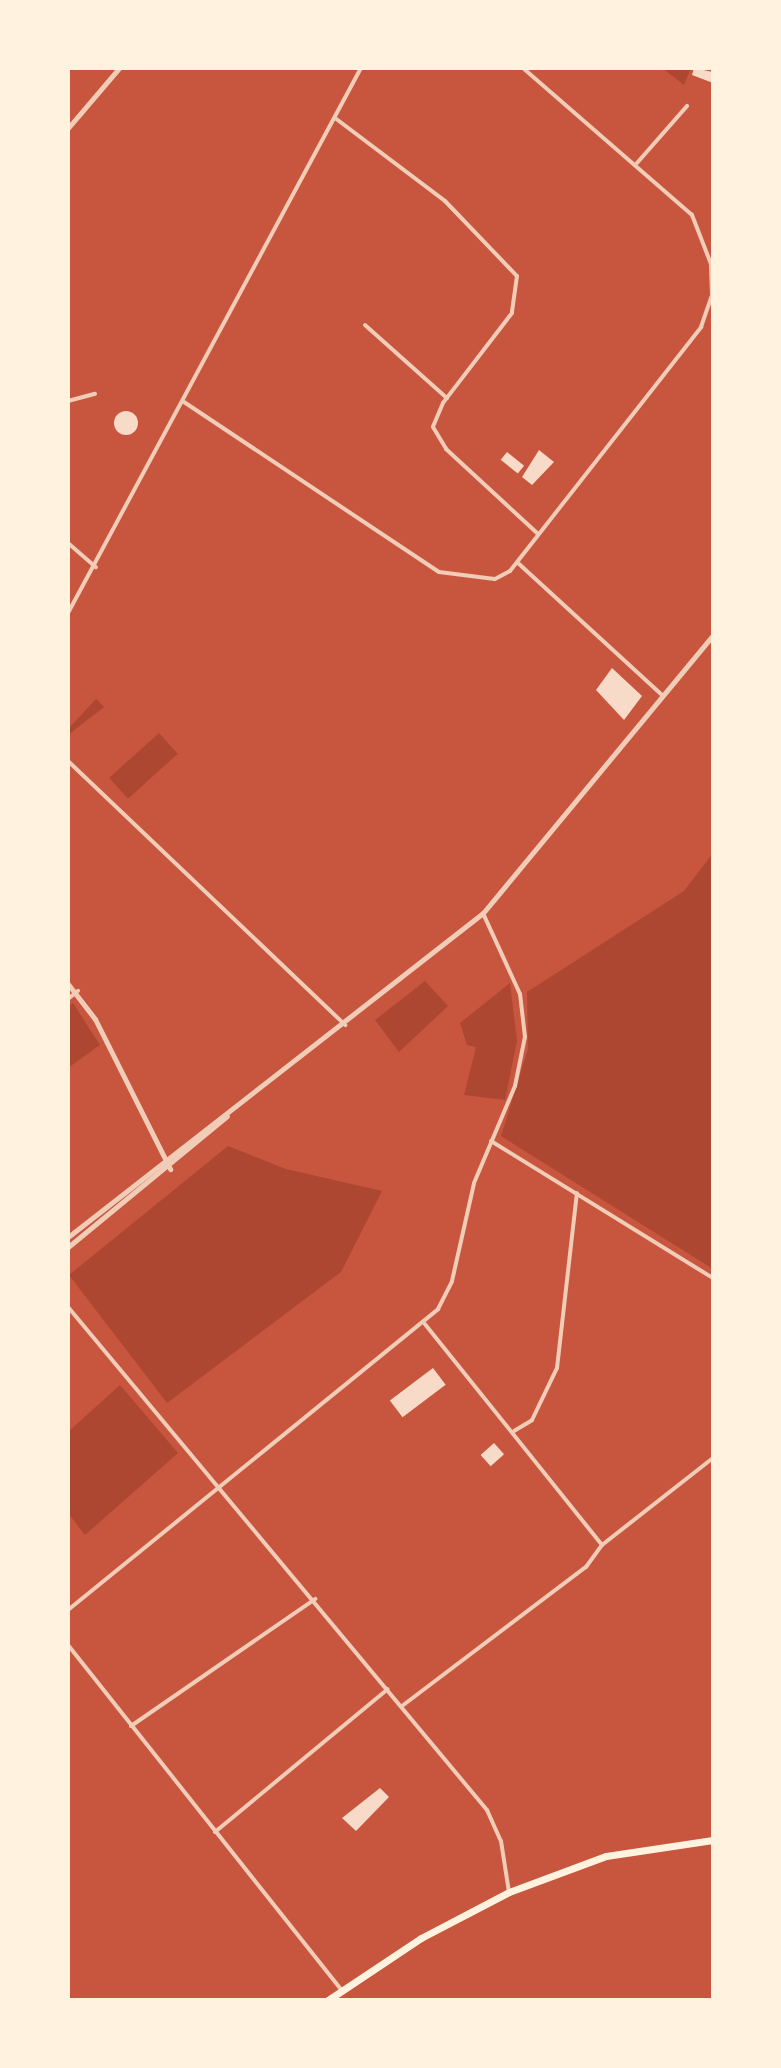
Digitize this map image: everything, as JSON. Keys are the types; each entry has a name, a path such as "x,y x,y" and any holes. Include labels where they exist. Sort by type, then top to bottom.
{"main road":[{"path":"328,2000 509,1892 606,1856 713,1840"}],"street":[{"path":"68,128 119,68"},
{"path":"184,402 439,572 495,579 518,563 709,310 704,237 692,215 637,163 523,68"},
{"path":"68,613 97,568 359,69"},
{"path":"637,163 687,106"},
{"path":"335,118 445,201 517,276 512,313 447,398 435,437 538,534"},
{"path":"365,325 447,398"},
{"path":"68,401 95,394"},
{"path":"68,543 97,568"},
{"path":"518,563 662,695"},
{"path":"68,1237 164,1158 345,1025 483,913 713,635"},
{"path":"68,761 345,1025"},
{"path":"68,1610 425,1324 452,1281 491,1141 521,1064 525,1015 483,913"},
{"path":"68,984 78,991 170,1169"},
{"path":"68,999 78,991"},
{"path":"68,1247 170,1169 236,1106"},
{"path":"491,1141 713,1278"},
{"path":"514,1431 532,1420 557,1368 577,1193"},
{"path":"68,1307 315,1599 495,1824 509,1892"},
{"path":"425,1324 514,1431 602,1545"},
{"path":"402,1706 586,1567 602,1545 713,1458"},
{"path":"131,1726 315,1599"},
{"path":"68,1645 341,1990"},
{"path":"215,1832 388,1689"}],"shaded area":[{"path":"662,68 691,68 684,85"},
{"path":"96,699 104,707 68,735 68,729"},
{"path":"159,733 178,754 128,799 109,778"},
{"path":"713,853 713,1269 501,1136 528,1049 527,992 684,891"},
{"path":"425,981 448,1006 399,1052 375,1020"},
{"path":"510,983 517,1041 505,1100 464,1095 476,1047 467,1045 460,1023"},
{"path":"73,1003 100,1045 68,1068 68,1007"},
{"path":"228,1146 286,1169 382,1191 341,1272 167,1403 69,1275"},
{"path":"120,1385 178,1453 85,1535 68,1513 68,1432"}],"building":[{"path":"694,68 713,72 713,83 692,75"},
{"path":"126,411 134,415 138,423 134,431 126,435 118,431 114,423 118,415"},
{"path":"539,450 554,462 532,485 522,477"},
{"path":"507,452 524,466 518,474 501,460"},
{"path":"612,668 642,696 624,720 596,690"},
{"path":"433,1368 446,1385 403,1417 390,1400"},
{"path":"494,1443 504,1454 491,1466 481,1455"},
{"path":"380,1788 389,1797 356,1831 342,1818"}]}
